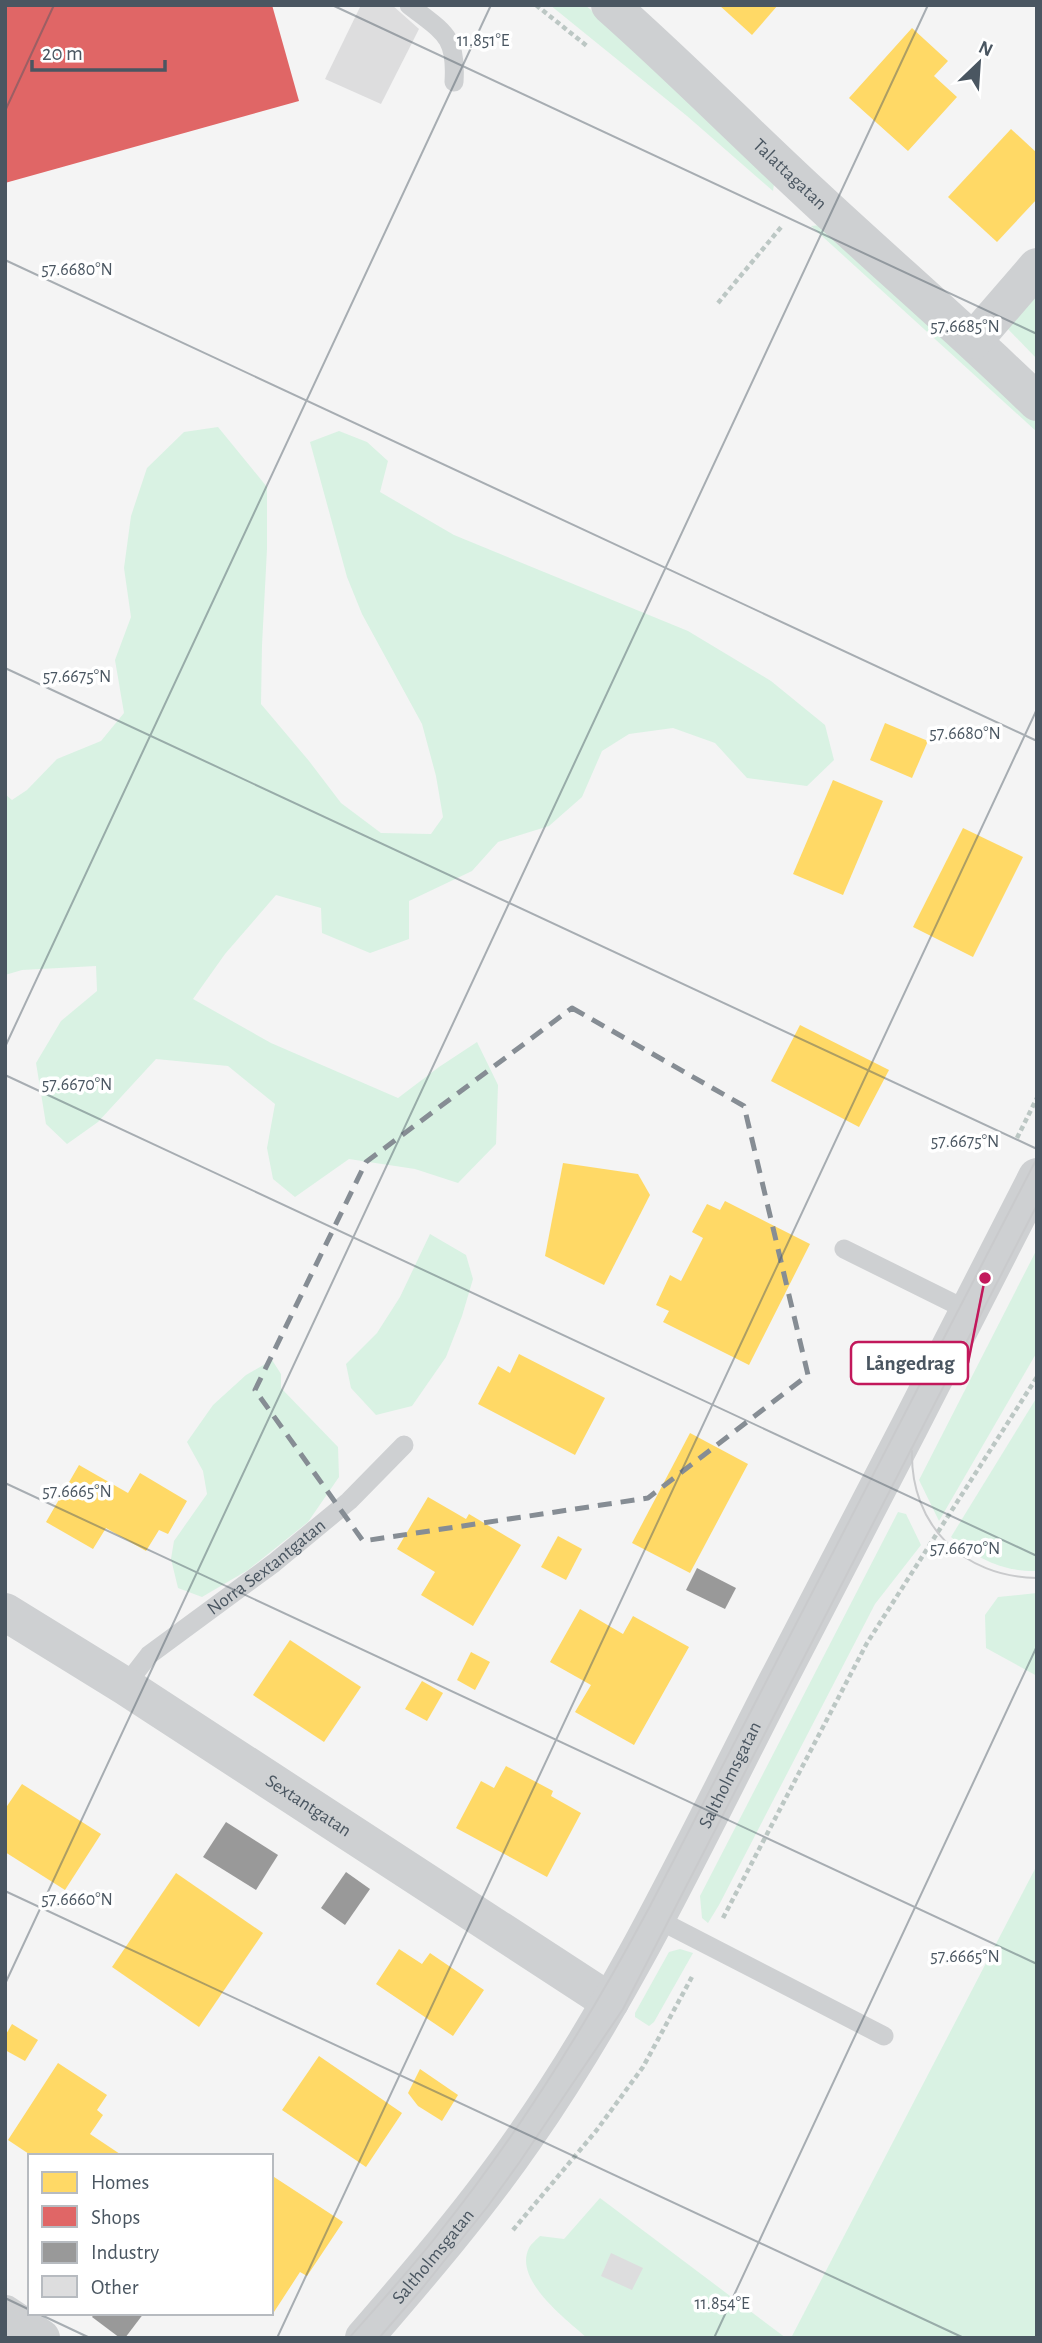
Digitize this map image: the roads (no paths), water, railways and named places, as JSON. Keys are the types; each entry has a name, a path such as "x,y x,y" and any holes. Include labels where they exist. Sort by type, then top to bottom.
{"street":[{"name":"Talattagatan","path":"610,5 811,194 974,340 1037,402"},
{"path":"974,340 1037,267"},
{"name":"Saltholmsgatan","path":"364,2338 447,2241 526,2136 610,2001 1037,1177"},
{"name":"Sextantgatan","path":"5,1612 125,1686 610,2001"},
{"path":"5,2314 41,2338"}],"lane":[{"path":"409,5 446,34 456,60 454,82"},
{"path":"844,1249 969,1311"},
{"name":"Norra Sextantgatan","path":"125,1686 149,1655 274,1563 349,1501 404,1445"},
{"path":"655,1918 884,2036"}],"tram line":[{"path":"349,2338 469,2195 552,2075 602,1993 649,1908 1037,1158"},
{"path":"379,2338 488,2206 623,2009 1037,1205"},
{"path":"912,1451 914,1478 920,1502 931,1523 946,1542 964,1557 986,1568 1010,1575 1037,1578"}],"place":[{"name":"Långedrag","path":"985,1278"}]}
